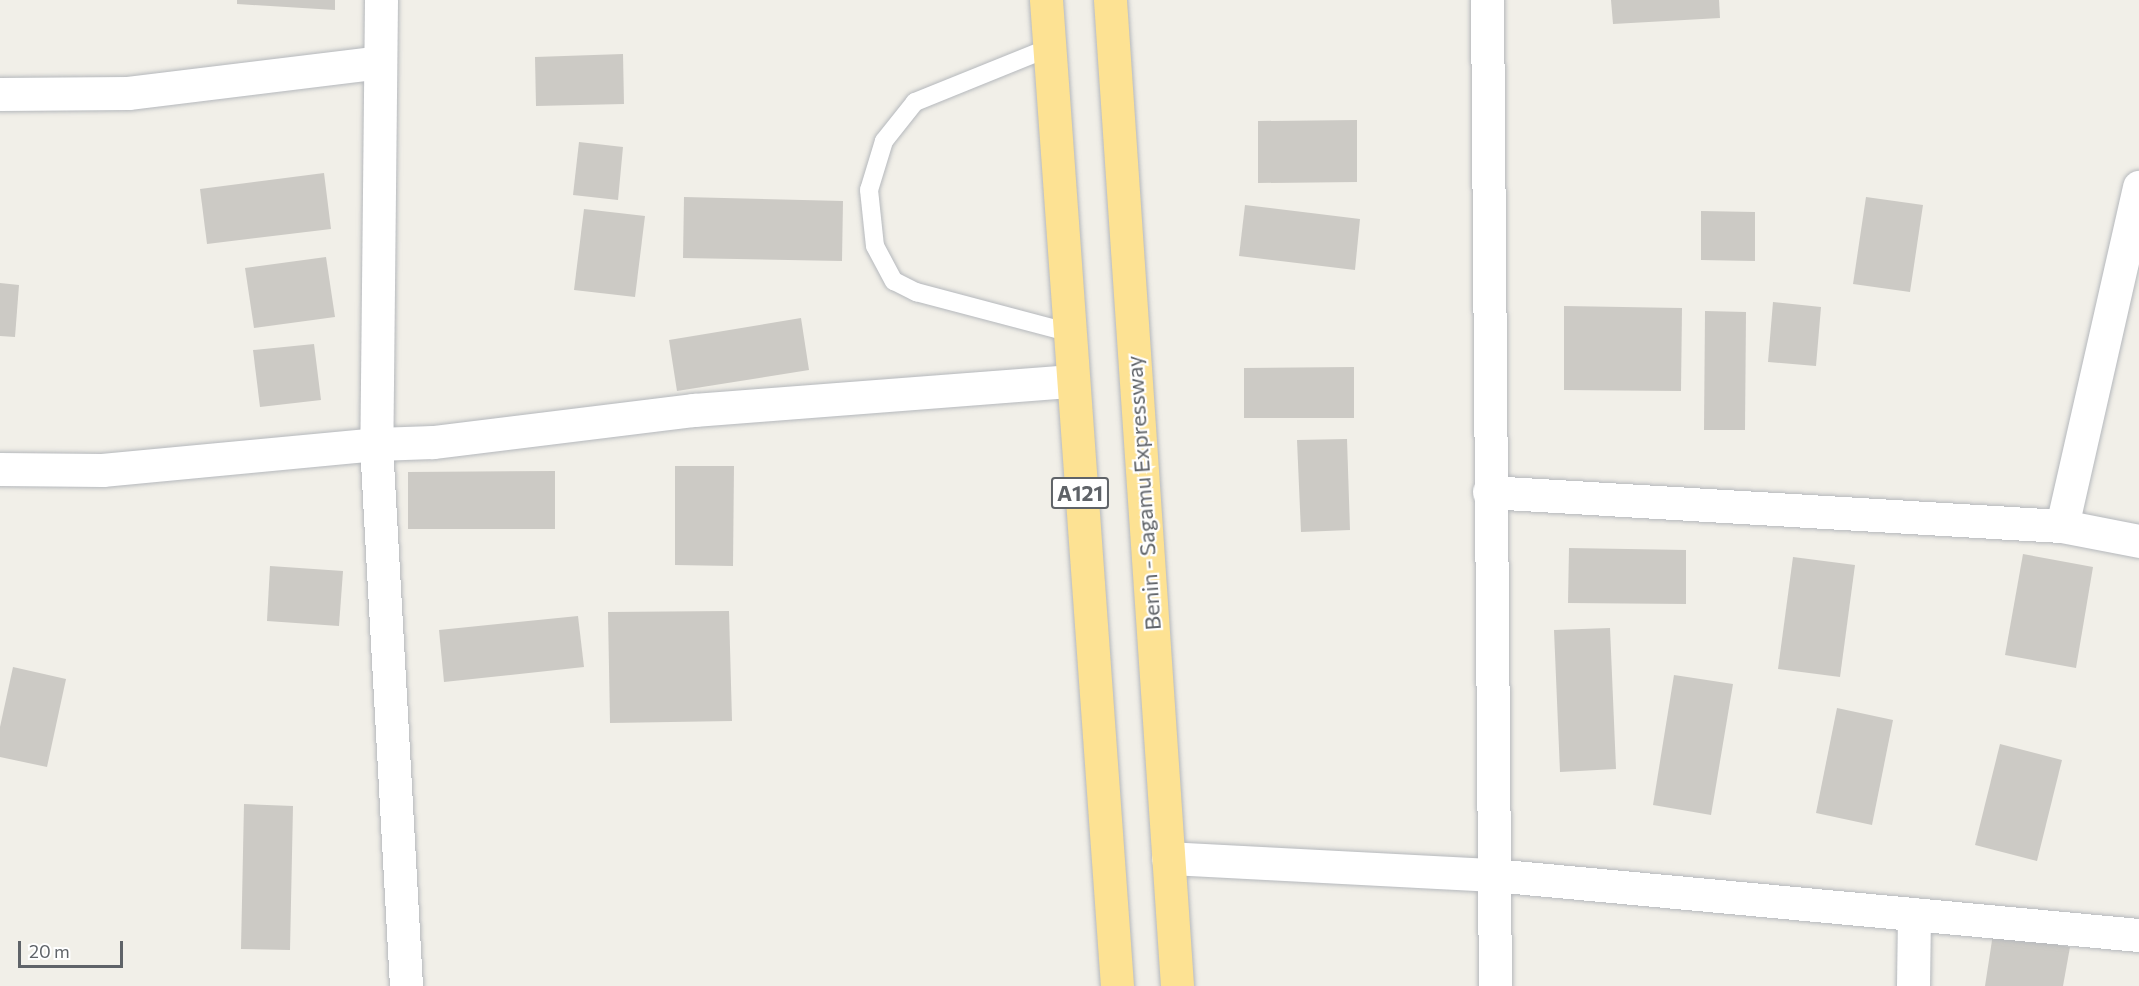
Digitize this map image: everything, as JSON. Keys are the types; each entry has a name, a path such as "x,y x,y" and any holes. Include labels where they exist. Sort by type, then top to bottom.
{"highway":[{"name":"A121","path":"1046,0 1051,48 1068,332 1117,986"},
{"name":"Benin - Sagamu Expressway","path":"1110,0 1177,986"}],"street":[{"path":"381,0 376,444 406,986"},
{"path":"1487,0 1489,492 1495,986"},
{"path":"0,94 128,93 380,62"},
{"path":"2062,526 2139,187"},
{"path":"0,470 102,470 376,444 433,442 694,410 1072,381"},
{"path":"1489,492 2062,526 2139,542"},
{"path":"1168,858 1493,875 2139,935"},
{"path":"1913,986 1914,914"}],"lane":[{"path":"1051,48 915,102 884,141 868,190 875,246 894,281 916,292 1068,332"}],"building":[{"path":"237,0 335,0 335,10 237,4"},
{"path":"1611,0 1719,0 1720,18 1613,24"},
{"path":"623,54 624,104 536,106 535,57"},
{"path":"1357,120 1357,182 1258,183 1258,121"},
{"path":"579,142 623,147 618,200 573,195"},
{"path":"324,173 331,229 207,244 200,189"},
{"path":"684,197 843,201 842,261 683,258"},
{"path":"1866,197 1923,205 1910,292 1853,284"},
{"path":"1245,205 1360,219 1355,270 1239,256"},
{"path":"584,209 645,216 635,297 574,290"},
{"path":"1701,211 1755,212 1755,261 1701,260"},
{"path":"326,257 335,317 254,328 245,268"},
{"path":"0,283 19,285 15,337 0,336"},
{"path":"1773,302 1821,307 1816,366 1768,362"},
{"path":"1564,306 1682,308 1681,391 1564,390"},
{"path":"1705,311 1746,312 1745,430 1704,430"},
{"path":"801,318 809,370 677,391 669,340"},
{"path":"314,344 321,400 260,407 253,350"},
{"path":"1354,367 1354,418 1244,418 1244,368"},
{"path":"1347,439 1350,530 1301,532 1297,440"},
{"path":"675,466 734,466 733,566 675,565"},
{"path":"555,471 555,529 408,529 408,472"},
{"path":"1569,548 1686,550 1686,604 1568,603"},
{"path":"2023,554 2093,567 2076,668 2005,655"},
{"path":"1793,557 1855,565 1840,677 1778,669"},
{"path":"270,566 343,571 339,626 267,621"},
{"path":"729,611 732,721 610,723 608,612"},
{"path":"578,616 584,667 444,682 439,630"},
{"path":"1610,628 1616,769 1560,772 1554,630"},
{"path":"13,667 66,679 47,767 0,757 0,727"},
{"path":"1674,675 1733,684 1711,815 1653,805"},
{"path":"1837,708 1893,720 1872,825 1816,813"},
{"path":"2000,744 2062,760 2037,861 1975,845"},
{"path":"244,804 293,806 290,950 241,949"},
{"path":"1993,934 2070,947 2063,986 1985,986"}]}
